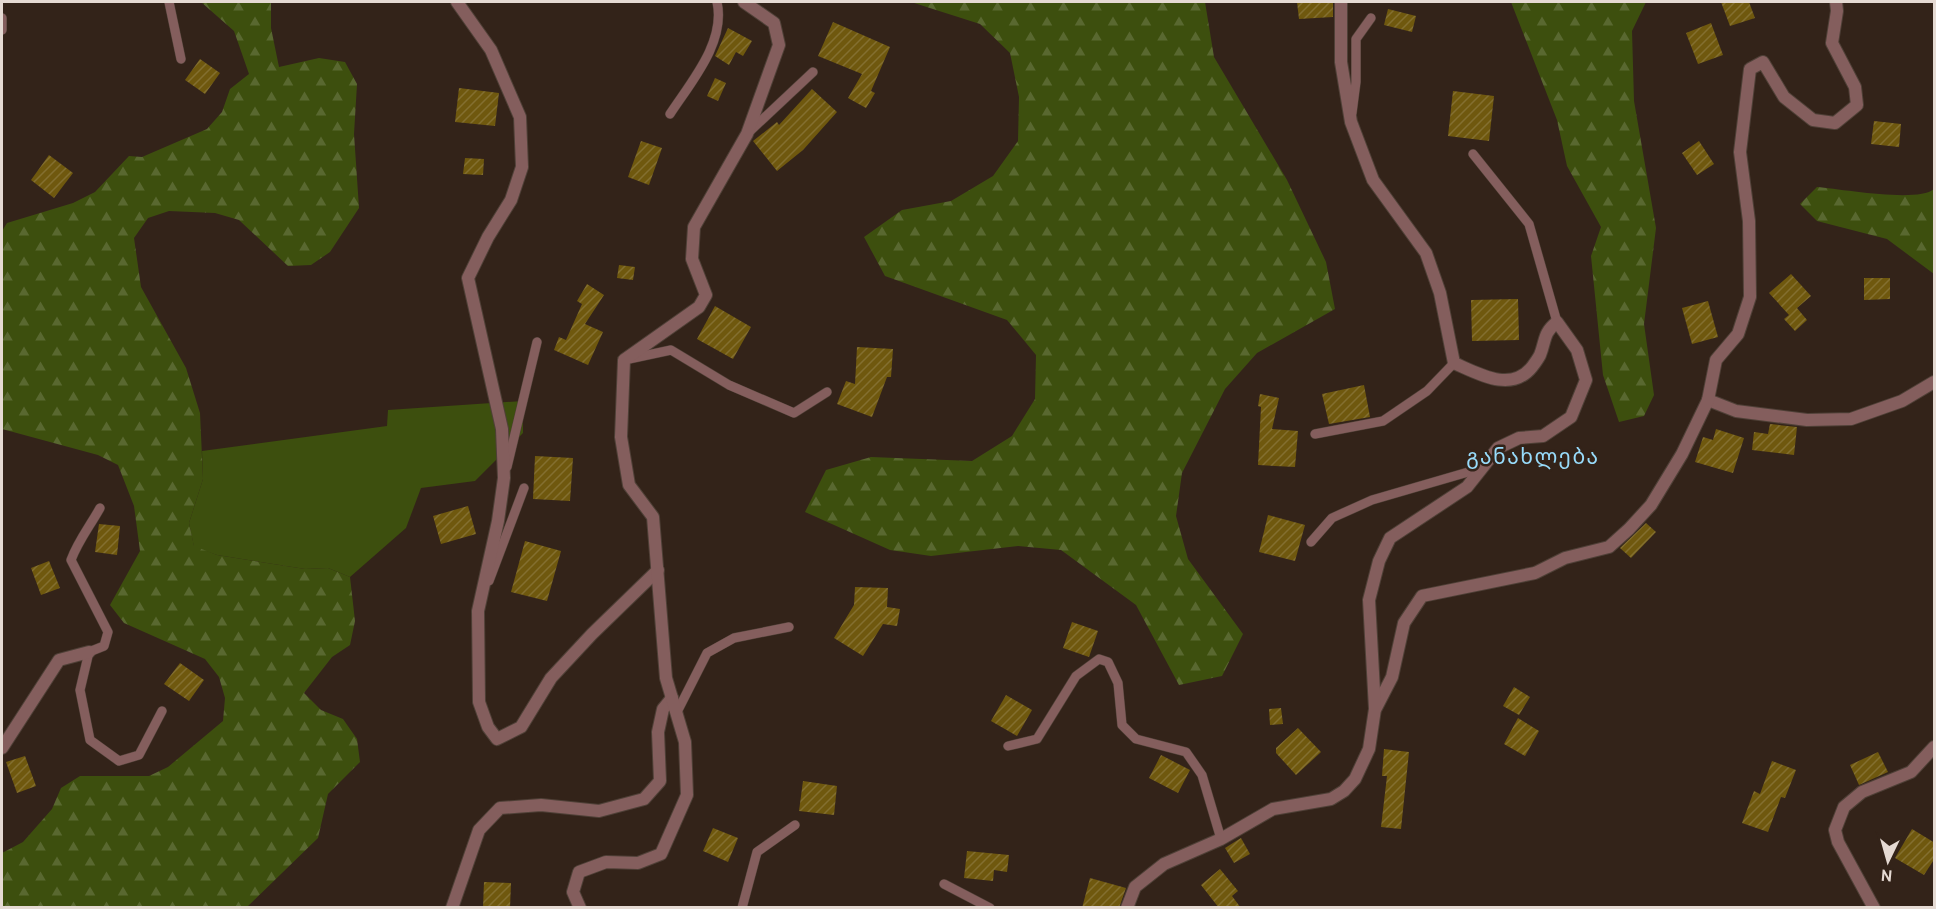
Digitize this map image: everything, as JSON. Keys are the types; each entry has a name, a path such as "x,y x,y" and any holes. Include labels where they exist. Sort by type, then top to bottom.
{"street":[{"path":"457,2 491,50 520,117 522,167 511,200 488,237 468,278 502,429 504,478 498,521 478,611 479,702 488,727 497,740 521,727 551,678 592,634 658,570"},
{"path":"580,908 573,892 579,872 606,862 638,864 661,854 687,795 685,742 666,678 653,517 629,485 621,437 624,360 699,307 706,295 692,259 694,227 747,134 779,45 774,23 744,2"},
{"path":"1126,908 1135,887 1164,864 1221,838 1273,809 1331,799 1344,791 1355,779 1369,749 1375,709 1369,600 1379,561 1390,538 1467,487 1498,448 1519,438 1543,436 1571,417 1586,380 1577,350 1557,322 1547,331 1539,358 1527,373 1510,381 1487,378 1454,363 1440,293 1426,253 1373,180 1351,122 1341,62 1341,2"},
{"path":"1375,709 1392,677 1404,623 1422,596 1535,573 1565,558 1609,547 1651,505 1682,454 1708,400 1716,360 1738,334 1750,297 1749,221 1740,153 1750,69 1763,62 1784,97 1813,120 1835,123 1857,105 1855,87 1832,43 1837,11 1836,2"},
{"path":"1708,400 1736,411 1807,420 1851,419 1902,401 1935,382"},
{"path":"2,748 59,660 89,652"},
{"path":"452,908 479,830 500,808 541,805 599,812 644,799 660,781 658,732 663,709 672,698"},
{"path":"1874,908 1838,842 1835,830 1844,807 1853,799 1862,792 1911,772 1935,747"}],"lane":[{"path":"169,2 181,59"},
{"path":"670,114 713,45 720,13 717,2"},
{"path":"2,18 2,30"},
{"path":"1351,122 1356,82 1356,39 1371,18"},
{"path":"747,134 813,72"},
{"path":"1473,154 1528,224 1557,322"},
{"path":"504,478 537,342"},
{"path":"624,360 671,350 729,385 794,412 827,392"},
{"path":"1315,434 1383,422 1426,391 1454,363"},
{"path":"1311,542 1332,518 1362,505 1421,484 1482,468"},
{"path":"478,611 524,488"},
{"path":"100,508 88,529 79,539 71,560 108,632 104,645 89,652 80,690 90,740 118,761 139,755 162,711"},
{"path":"676,714 707,653 734,638 789,627"},
{"path":"1008,746 1036,739 1076,676 1099,659 1108,662 1118,683 1122,725 1136,739 1186,752 1202,775 1221,838"},
{"path":"742,908 757,852 795,825"},
{"path":"944,884 990,908"}],"green space":[{"path":"201,2 271,2 271,28 279,67 319,58 345,62 357,84 354,134 359,208 330,252 311,265 288,266 239,220 215,213 169,211 148,218 134,238 141,287 186,368 200,413 203,479 189,523 194,546 217,555 305,569 328,568 350,577 355,621 350,645 332,657 304,693 321,710 343,719 357,739 360,762 328,794 318,838 247,907 2,907 2,853 23,842 52,809 61,788 80,776 149,776 168,767 223,721 225,698 219,677 205,659 124,623 110,605 140,551 134,506 118,465 98,455 2,429 2,231 7,223 73,203 95,192 129,156 142,157 207,129 222,112 230,89 249,74 234,31"},
{"path":"911,2 1205,2 1214,57 1287,180 1326,262 1335,309 1257,353 1225,389 1182,473 1176,516 1188,559 1243,634 1222,676 1179,685 1136,605 1061,550 1018,546 931,556 890,550 805,512 826,470 871,457 972,461 1012,436 1035,399 1036,355 1007,320 885,276 864,237 902,210 951,201 993,176 1018,141 1019,97 1010,53 980,24"},
{"path":"1511,2 1646,2 1632,31 1634,101 1656,228 1644,324 1654,395 1644,416 1619,422 1603,375 1591,256 1601,227 1567,166 1557,120"},
{"path":"1817,187 1896,195 1925,193 1934,189 1934,274 1887,239 1817,221 1800,204"},
{"path":"523,401 523,433 475,481 421,488 406,528 350,577 328,568 305,569 217,555 194,547 189,523 203,479 202,451 387,426 388,410"}],"building":[{"path":"1297,2 1333,2 1333,17 1299,19"},
{"path":"1721,2 1749,2 1755,18 1730,26"},
{"path":"1388,9 1416,16 1412,32 1384,25"},
{"path":"833,22 890,47 871,91 875,93 866,108 848,98 862,74 818,56"},
{"path":"1711,23 1723,55 1698,64 1686,33"},
{"path":"728,28 752,41 743,56 736,52 729,65 715,56"},
{"path":"200,59 220,73 205,94 185,80"},
{"path":"715,78 726,83 718,101 707,96"},
{"path":"459,88 499,93 495,126 455,122"},
{"path":"812,89 837,112 803,150 777,171 753,141 777,122 779,125"},
{"path":"1453,91 1494,96 1489,141 1448,136"},
{"path":"1874,121 1901,124 1899,147 1871,144"},
{"path":"641,141 662,148 649,185 628,177"},
{"path":"1699,141 1714,164 1697,175 1682,153"},
{"path":"49,155 73,173 54,198 31,180"},
{"path":"465,158 484,159 483,175 463,174"},
{"path":"619,265 635,267 633,280 617,278"},
{"path":"1791,274 1811,296 1797,308 1807,320 1795,331 1784,319 1789,315 1769,293"},
{"path":"1864,278 1890,278 1890,299 1864,300"},
{"path":"587,284 604,295 585,324 603,332 588,365 554,350 559,337 566,340 582,304 577,301"},
{"path":"1518,299 1519,340 1472,341 1471,300"},
{"path":"1708,301 1718,337 1692,344 1682,308"},
{"path":"715,306 751,327 733,359 697,339"},
{"path":"857,347 893,349 891,377 887,377 872,417 837,404 846,381 855,384"},
{"path":"1364,385 1370,417 1329,424 1322,394"},
{"path":"1260,394 1279,398 1272,429 1298,431 1295,467 1258,465"},
{"path":"1770,424 1797,427 1794,455 1752,450 1754,432 1768,434"},
{"path":"1716,429 1744,438 1733,473 1695,462 1703,437 1713,440"},
{"path":"535,456 573,458 570,501 533,499"},
{"path":"468,506 476,534 441,544 433,516"},
{"path":"1268,515 1305,525 1295,561 1259,552"},
{"path":"1646,523 1656,532 1631,558 1620,548"},
{"path":"99,524 120,526 117,555 95,552"},
{"path":"525,541 561,551 547,601 511,592"},
{"path":"49,561 60,588 41,595 31,568"},
{"path":"855,587 888,588 887,607 900,609 897,626 883,624 863,656 834,638 854,605"},
{"path":"1072,622 1098,631 1089,657 1063,648"},
{"path":"180,663 204,680 189,701 164,684"},
{"path":"1514,687 1530,697 1519,715 1503,706"},
{"path":"1006,695 1032,710 1017,736 991,721"},
{"path":"1281,708 1283,724 1270,725 1269,709"},
{"path":"1518,718 1539,731 1525,756 1504,744"},
{"path":"1298,728 1321,752 1296,775 1276,753 1276,748"},
{"path":"1384,749 1409,752 1401,829 1381,827 1387,776 1382,776"},
{"path":"1878,752 1888,772 1859,785 1850,765"},
{"path":"1161,755 1190,770 1178,793 1149,778"},
{"path":"25,756 36,786 17,793 6,762"},
{"path":"1772,761 1796,770 1785,798 1781,797 1768,832 1742,823 1754,791 1760,794"},
{"path":"803,781 837,786 834,815 799,811"},
{"path":"713,828 738,838 728,862 703,851"},
{"path":"1912,829 1935,843 1935,858 1924,875 1895,858"},
{"path":"1241,838 1250,854 1234,863 1225,848"},
{"path":"967,851 1009,855 1007,872 994,870 993,881 964,878"},
{"path":"1220,869 1238,891 1232,896 1241,908 1219,908 1201,885"},
{"path":"1090,878 1126,888 1119,908 1082,908"},
{"path":"484,882 511,883 510,908 483,908"}],"district":[{"name":"განახლება","path":"1533,457"}]}
